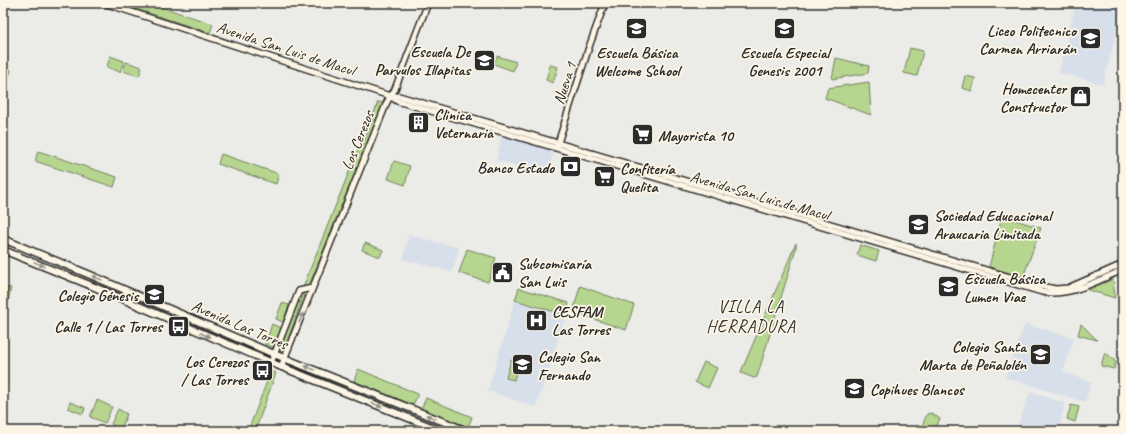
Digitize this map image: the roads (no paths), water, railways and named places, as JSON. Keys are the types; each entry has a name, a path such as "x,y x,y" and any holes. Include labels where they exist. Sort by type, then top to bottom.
{"main road":[{"name":"Avenida Las Torres","path":"3,239 274,354 467,431"},
{"name":"Avenida Las Torres","path":"3,250 92,286 271,363 441,431"},
{"path":"406,417 406,412 410,408"}],"street":[{"name":"Avenida San Luis de Macul","path":"104,3 390,96 397,101 1044,287 1056,289 1071,287 1123,264"},
{"name":"Los Cerezos","path":"282,367 384,108 394,91 428,3"},
{"name":"Nueva 1","path":"557,146 605,3"},
{"name":"Avenida San Luis de Macul","path":"557,146 1042,292 1057,293 1073,291 1123,270"},
{"path":"271,363 299,292 312,288"}],"place":[{"name":"Escuela Básica Welcome School","path":"637,28"},
{"name":"Escuela Especial Genesis 2001","path":"785,29"},
{"name":"Liceo Politecnico Carmen Arriarán","path":"1091,39"},
{"name":"Escuela De Parvulos Illapitas","path":"485,60"},
{"name":"Homecenter Constructor","path":"1081,97"},
{"name":"Clinica Veternaria","path":"418,123"},
{"name":"Mayorista 10","path":"643,135"},
{"name":"Banco Estado","path":"570,167"},
{"name":"Confitería Quelita","path":"604,177"},
{"name":"Sociedad Educacional Araucaria Limitada","path":"918,224"},
{"name":"Subcomisaría San Luis","path":"502,272"},
{"name":"Escuela Básica Lumen Viae","path":"949,287"},
{"name":"Colegio Génesis","path":"154,295"},
{"name":"CESFAM Las Torres","path":"537,320"},
{"name":"Calle 1 / Las Torres","path":"178,326"},
{"name":"Colegio Santa Marta de Peñalolén","path":"1041,355"},
{"name":"Colegio San Fernando","path":"523,365"},
{"name":"Los Cerezos / Las Torres","path":"263,370"},
{"name":"Copihues Blancos","path":"855,389"}],"district":[{"name":"VILLA LA HERRADURA","path":"751,316"}]}
